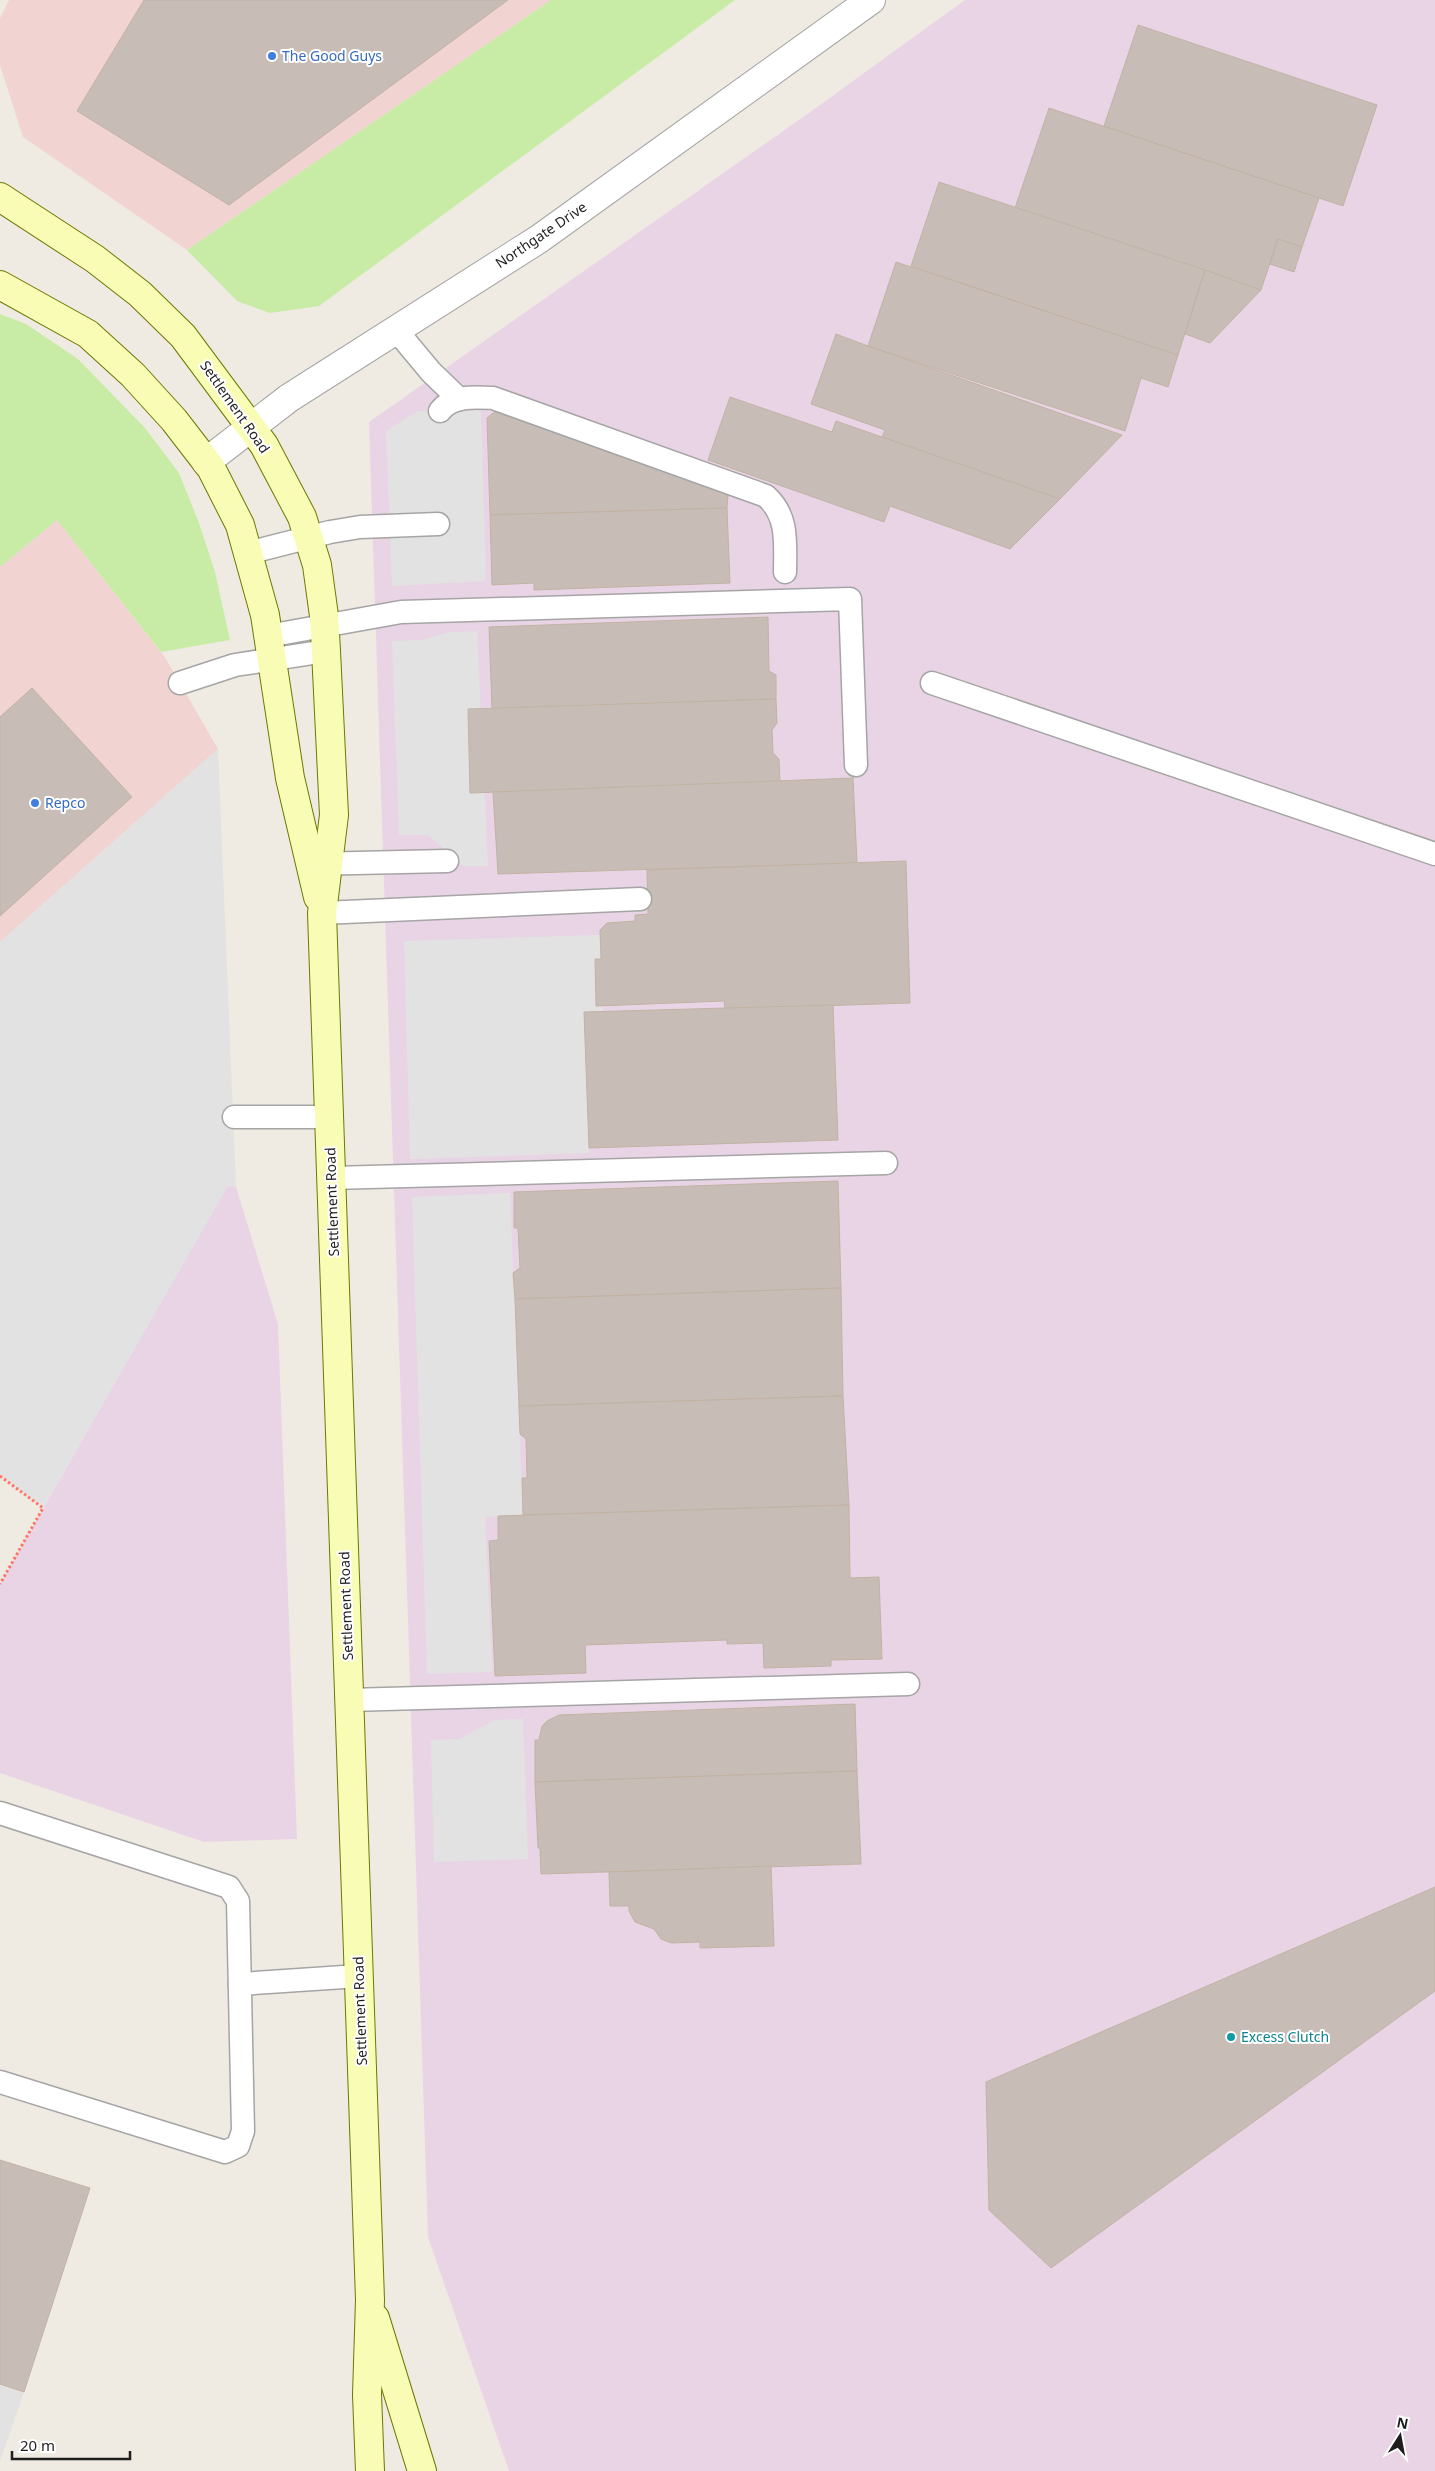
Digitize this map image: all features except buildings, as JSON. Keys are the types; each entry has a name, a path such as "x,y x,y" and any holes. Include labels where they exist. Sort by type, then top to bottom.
{"main road":[{"name":"Settlement Road","path":"0,197 96,259 140,294 183,336 264,444 302,516 317,565 325,638 334,815 319,864"},
{"name":"Settlement Road","path":"0,285 88,334 133,375 174,420 206,462 240,524 270,648 290,778 319,864 370,2300 367,2395 370,2471"},
{"name":"Settlement Road","path":"370,2300 422,2471"}],"street":[{"name":"Northgate Drive","path":"206,462 250,426 289,398 539,239 871,0"}],"lane":[{"path":"396,330 431,372 449,405 473,396 509,403 766,496 776,506 782,516 785,531 785,572"},
{"path":"248,553 360,527 438,524"},
{"path":"180,683 235,665 270,648 325,638 401,612 850,598 856,766"},
{"path":"932,683 1435,854"},
{"path":"319,864 447,861"},
{"path":"322,913 640,899"},
{"path":"234,1116 329,1117"},
{"path":"331,1178 886,1163"},
{"path":"349,1700 908,1684"},
{"path":"0,1813 229,1887 238,1901 243,2131 238,2146 225,2152 0,2082"},
{"path":"240,1984 359,1976"}],"path":[{"path":"0,1476 43,1508 0,1584"}],"shaded area":[{"name":"The Good Guys","path":"9,0 551,0 187,250 23,137 0,65 0,18"},
{"path":"965,0 1435,0 1435,2471 509,2471 428,2237 369,422 806,115"},
{"path":"418,411 481,411 486,581 392,586 386,431"},
{"path":"57,520 166,659 218,749 0,942 0,567"},
{"path":"477,631 488,866 463,866 428,835 399,835 392,641 421,640 451,632"},
{"path":"218,749 236,1187 228,1186 43,1508 0,1476 0,942"},
{"path":"600,935 603,1012 584,1012 589,1153 410,1159 404,941"},
{"path":"228,1185 236,1187 278,1324 297,1839 204,1842 0,1773 0,1584"},
{"path":"510,1193 523,1515 485,1517 492,1672 427,1674 412,1197"},
{"path":"523,1719 528,1859 434,1862 431,1740 459,1739 495,1720"},
{"path":"0,2384 24,2392 0,2461"}],"green space":[{"path":"551,0 735,0 319,306 270,313 237,301 187,250"},
{"path":"0,314 26,324 78,359 145,428 179,473 199,523 215,572 230,640 161,652 57,520 0,567"}],"place":[{"name":"The Good Guys","path":"272,56"},
{"name":"Repco","path":"35,803"},
{"name":"Excess Clutch","path":"1231,2037"}]}
